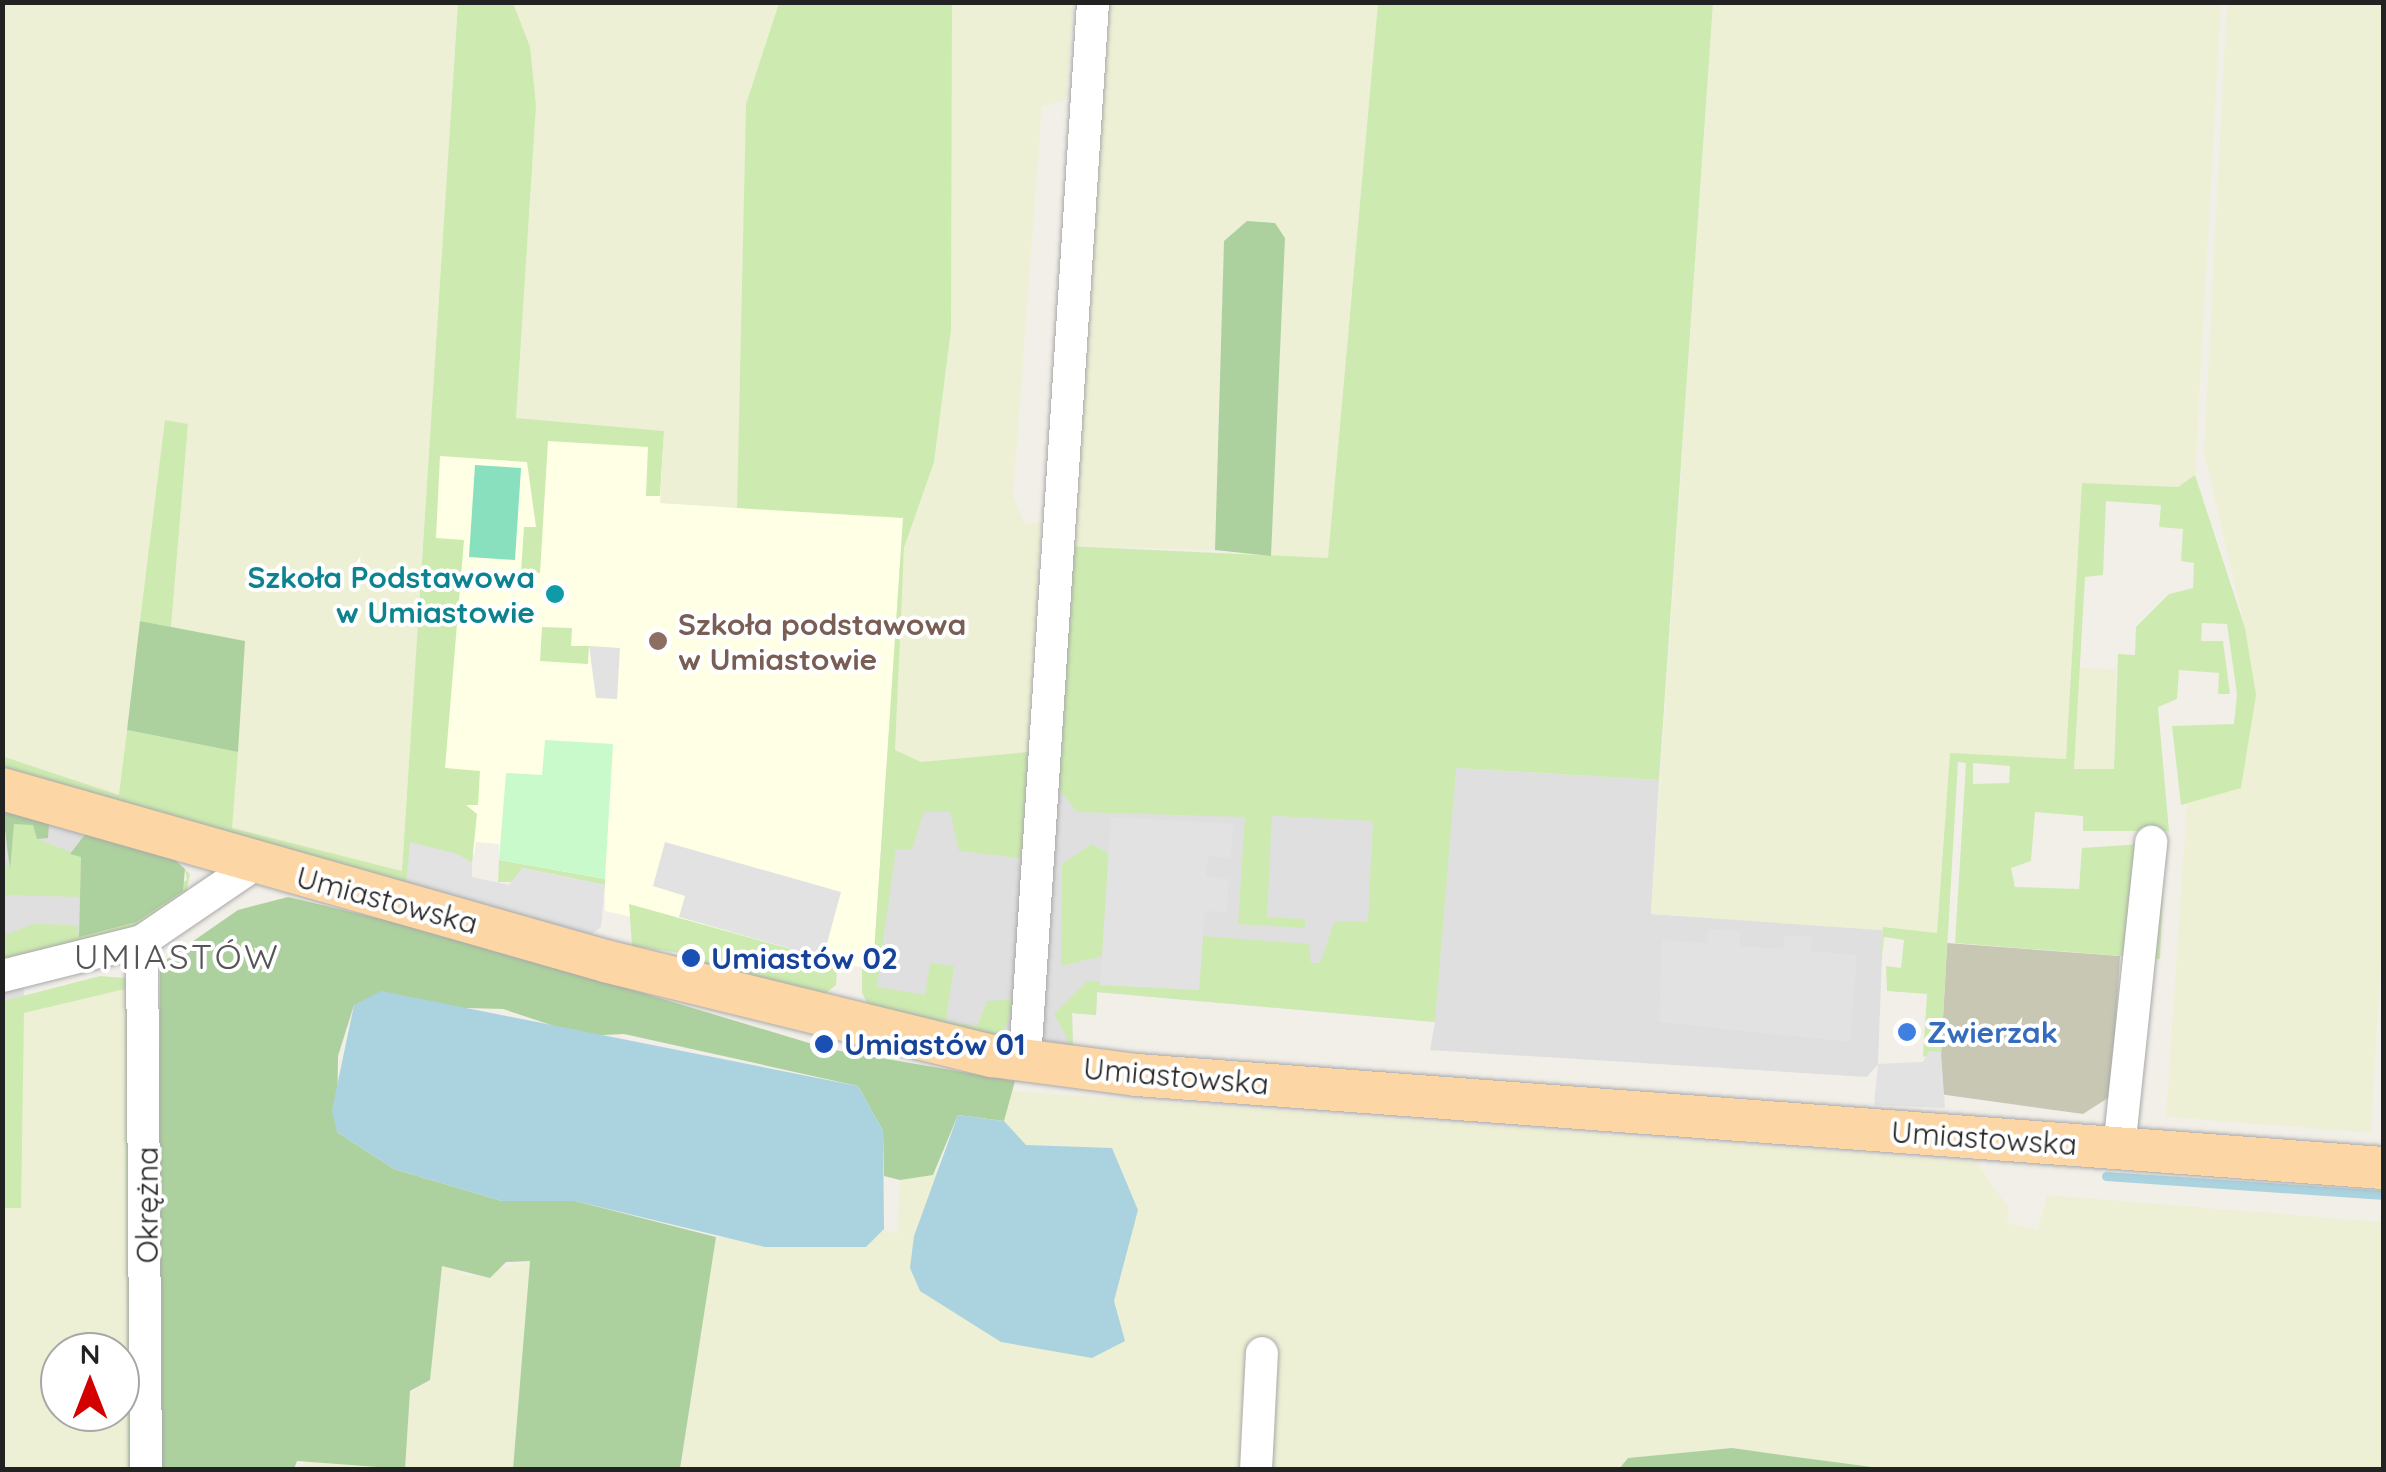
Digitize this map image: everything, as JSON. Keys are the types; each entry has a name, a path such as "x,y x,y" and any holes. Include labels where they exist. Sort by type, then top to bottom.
{"main road":[{"name":"Umiastowska","path":"2,789 254,866 694,984 1025,1060 2384,1168"}],"street":[{"path":"1025,1060 1092,2"},
{"path":"2119,1148 2151,842"},
{"path":"2,976 142,941 254,866"},
{"name":"Okrężna","path":"142,941 146,1470"},
{"path":"1256,1470 1262,1353"}],"shaded area":[{"path":"2,3 458,3 402,871 231,828 245,642 171,627 188,424 165,421 120,795 3,756"},
{"path":"513,3 779,3 746,104 737,508 660,503 664,431 516,418 536,106"},
{"path":"952,3 1073,3 1066,100 1042,106 1013,496 1025,524 1041,521 1028,752 921,762 895,751 894,730 904,548 934,462 951,331"},
{"path":"1103,3 1378,3 1328,558 1271,556 1285,238 1224,241 1215,550 1066,546"},
{"path":"1713,3 2221,3 2195,475 2179,487 2082,483 2066,760 1950,754 1937,934 1651,914"},
{"path":"2227,3 2383,3 2384,902 2371,1133 2166,1117 2187,801 2241,787 2245,628 2204,452"},
{"name":"Szkoła podstawowa w Umiastowie","path":"435,421 664,431 661,503 903,517 873,970 605,911 604,879 499,860 499,844 476,842 474,855 408,837"},
{"path":"589,646 620,648 617,699 596,698"},
{"path":"2080,668 2116,669 2114,770 2074,769"},
{"path":"886,766 1456,768 1659,780 1651,914 1883,927 1878,1064 1867,1077 1430,1050 1435,1022 1097,992 1096,1015 1072,1013 1073,1050 978,1036 862,993 862,969 873,969"},
{"path":"2,789 83,816 79,957 24,971 21,1208 2,1208"},
{"path":"1111,817 1233,824 1231,858 1208,856 1206,876 1229,879 1227,912 1205,911 1199,990 1100,985"},
{"path":"410,842 458,854 472,863 472,877 509,885 522,868 605,885 601,927 589,936 406,885"},
{"path":"665,842 841,892 823,958 679,917 685,896 653,886"},
{"path":"1708,929 1740,931 1740,946 1783,949 1785,935 1812,937 1811,951 1857,955 1850,1042 1659,1022 1662,940 1707,943"},
{"path":"1947,943 2120,956 2111,1096 2083,1114 1939,1094"},
{"path":"126,989 127,1332 40,1332 40,1432 128,1432 128,1469 3,1470 2,1208 21,1208 23,1013"},
{"path":"1929,1051 1941,1052 1945,1108 1874,1105 1878,1064 1923,1062"},
{"path":"1012,1091 1976,1162 2009,1208 2007,1223 2038,1230 2047,1195 2383,1222 2383,1469 1887,1470 1732,1448 1628,1458 1619,1470 680,1470 716,1237 866,1247 884,1229 897,1234 900,1180 933,1174 1004,1121"},
{"path":"531,1261 513,1469 294,1470 430,1380 442,1265 468,1276"}],"green space":[{"path":"458,3 513,3 530,47 536,106 516,418 664,431 660,496 646,496 648,447 548,441 540,573 521,572 524,527 536,527 527,462 440,456 436,538 464,540 445,768 480,771 478,805 466,805 477,814 472,863 456,859 406,885 3,772 2,756 119,795 127,730 238,752 232,828 402,871"},
{"path":"779,3 952,3 951,330 934,462 904,548 895,750 921,762 1028,752 1026,859 959,851 950,812 924,812 912,850 896,849 877,987 925,995 930,963 954,966 946,1021 977,1026 987,1001 1016,999 1002,1037 869,1006 862,993 862,969 873,969 903,518 737,508 746,104"},
{"path":"1378,3 1713,3 1659,780 1456,768 1435,1022 1097,992 1096,1015 1072,1013 1073,1050 1054,1014 1087,981 1198,990 1203,936 1309,944 1311,963 1320,963 1335,921 1368,922 1373,821 1272,816 1267,917 1306,919 1305,928 1238,924 1245,817 1077,812 1059,789 1066,546 1328,558"},
{"path":"1247,221 1275,223 1285,238 1271,556 1215,550 1224,241"},
{"path":"165,420 188,424 171,627 140,621"},
{"path":"475,465 521,468 515,560 469,557"},
{"path":"2195,475 2245,628 2256,695 2241,788 2181,805 2172,726 2234,724 2237,694 2227,624 2202,623 2201,641 2223,641 2230,694 2218,694 2219,673 2179,670 2177,699 2158,707 2169,831 2083,831 2083,816 2035,812 2031,861 2011,868 2015,887 2079,889 2082,848 2141,844 2164,862 2160,959 1955,943 1966,763 1958,762 1941,1052 1923,1057 1927,994 1887,991 1886,966 1901,968 1904,940 1884,937 1881,966 1883,927 1937,933 1950,753 2066,759 2082,483 2178,487","holes":["2106,501 2161,505 2159,527 2183,529 2181,561 2194,563 2193,588 2169,594 2136,627 2135,655 2118,654 2114,769 2074,769 2085,577 2103,575","1973,763 2010,766 2009,783 1973,784"]},
{"path":"140,621 245,641 238,752 127,730"},
{"path":"542,627 572,628 571,646 589,646 588,664 540,661"},
{"path":"545,740 613,744 605,879 499,860 506,773 542,775"},
{"path":"2,806 49,823 48,838 37,839 33,825 14,824 10,870"},
{"path":"14,823 33,824 37,839 81,856 80,897 4,895 5,935 33,924 77,925 79,936 187,880 185,869 190,874 186,895 131,928 3,961 2,853 10,869"},
{"path":"86,833 175,860 185,869 183,891 136,922 79,937 81,857 70,854"},
{"path":"1092,844 1111,855 1103,956 1061,966 1062,864"},
{"path":"499,860 605,879 605,885 523,868 520,882 498,882"},
{"path":"288,897 453,936 829,1049 1015,1081 1004,1121 958,1115 933,1175 900,1180 884,1176 883,1131 858,1086 624,1034 584,1036 503,1009 354,1005 338,1056 337,1132 394,1169 502,1201 575,1201 716,1237 680,1469 513,1469 530,1261 506,1262 490,1278 442,1266 430,1380 410,1391 405,1469 297,1461 294,1469 156,1470 160,964 238,910"},
{"path":"629,904 823,958 838,952 836,985 822,996 700,964 702,956 632,946"},
{"path":"100,976 125,978 137,990 139,1332 127,1332 125,989 24,1013 21,1208 3,1208 3,1001"},
{"path":"128,1432 140,1432 140,1469 128,1469"},
{"path":"1732,1448 1887,1469 1619,1469 1628,1458"}],"water":[{"path":"381,991 858,1086 883,1131 884,1229 866,1247 765,1247 575,1201 502,1201 394,1169 337,1132 332,1110 354,1005"},
{"path":"958,1115 1004,1121 1026,1145 1112,1148 1138,1210 1114,1301 1125,1341 1092,1358 1001,1342 920,1291 910,1268 914,1236"}],"waterway":[{"path":"2106,1176 2384,1195"}],"place":[{"name":"Szkoła Podstawowa w Umiastowie","path":"555,594"},
{"name":"Szkoła podstawowa w Umiastowie","path":"658,641"},
{"name":"Umiastów 02","path":"691,958"},
{"name":"Zwierzak","path":"1907,1032"},
{"name":"Umiastów 01","path":"824,1044"}],"district":[{"name":"UMIASTÓW","path":"177,956"}]}
